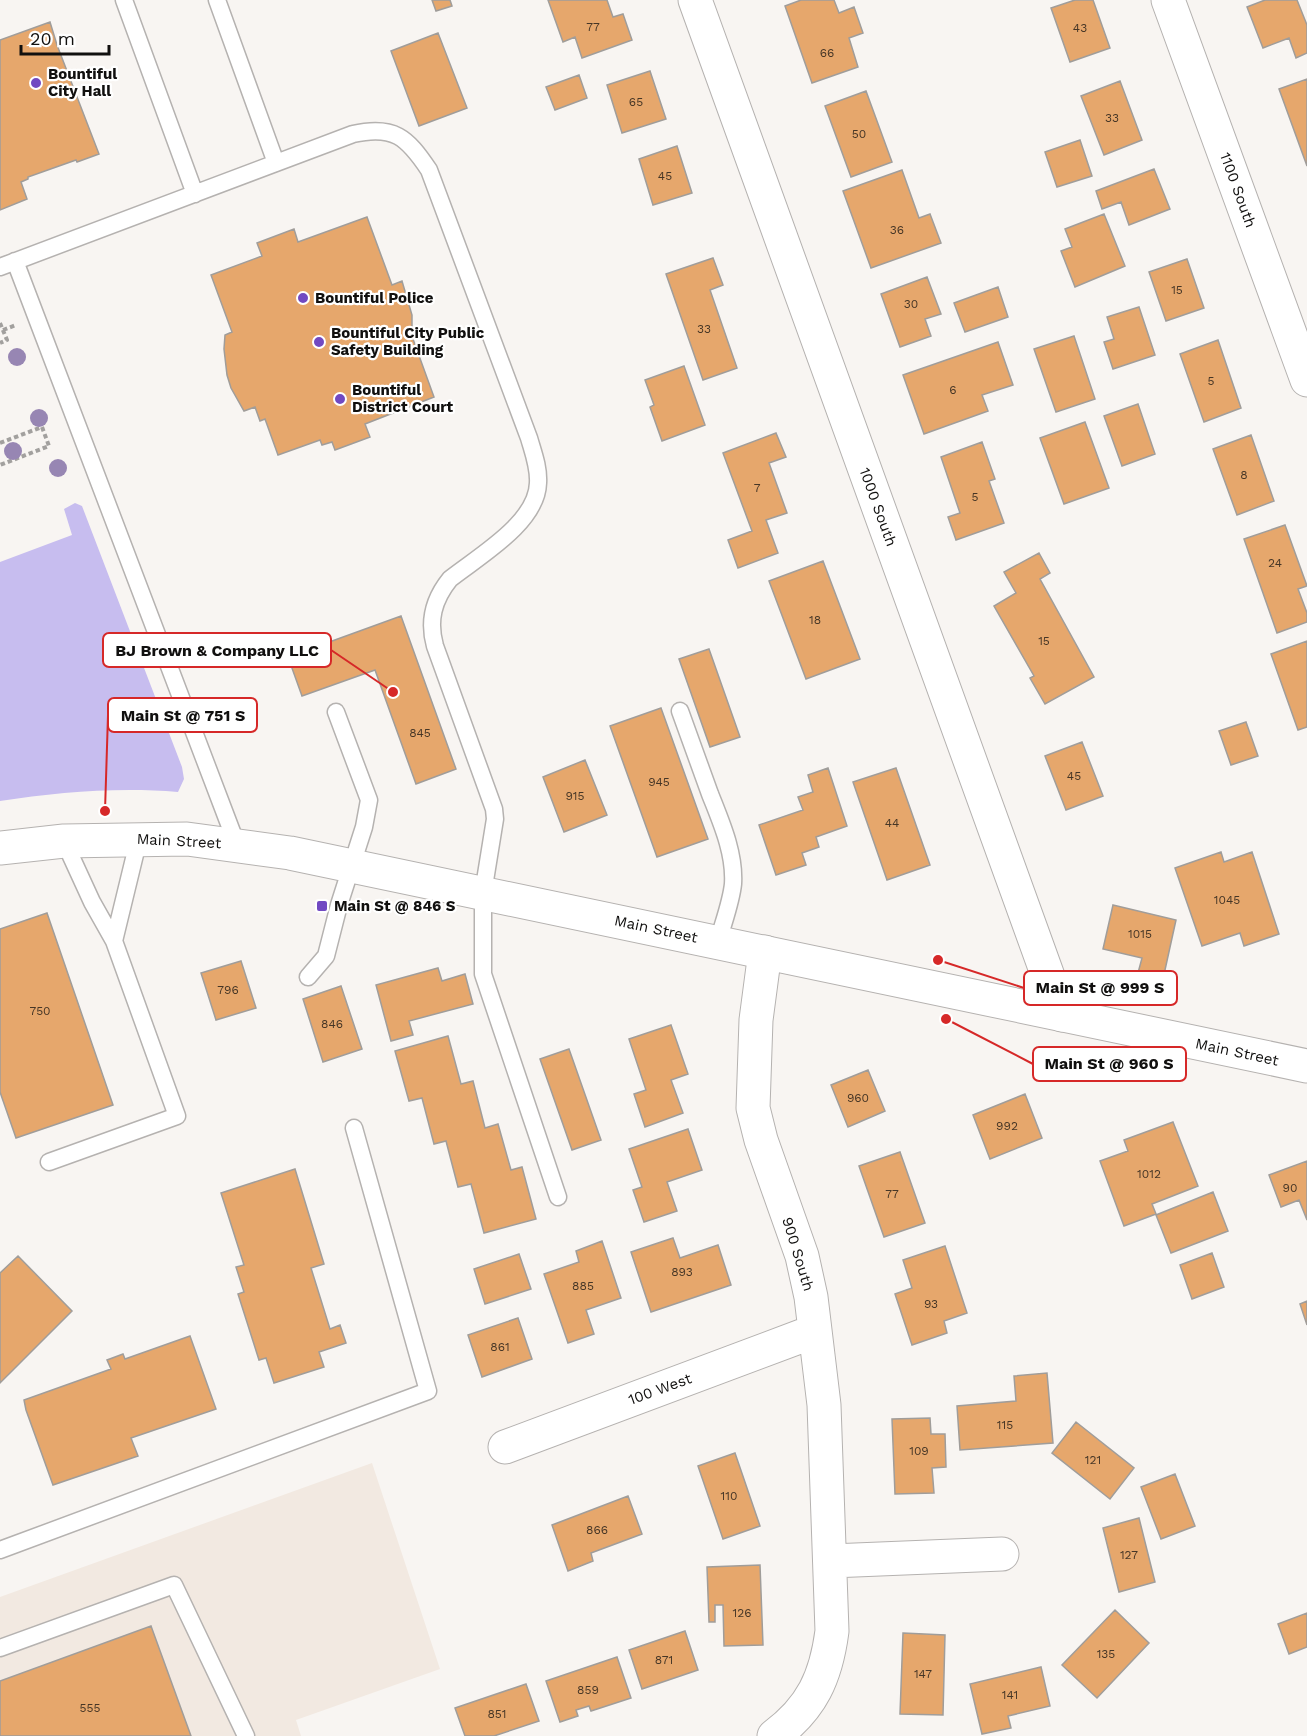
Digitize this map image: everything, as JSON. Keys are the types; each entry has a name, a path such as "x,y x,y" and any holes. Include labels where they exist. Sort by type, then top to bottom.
{"street":[{"name":"1000 South","path":"695,0 1062,1015"},
{"name":"1100 South","path":"1168,0 1307,380"},
{"name":"Main Street","path":"0,848 64,841 139,838 187,839 237,845 352,865 1307,1066"},
{"name":"900 South","path":"765,952 756,1020 753,1108 761,1140 801,1256 811,1297 824,1405 832,1631 826,1667 810,1702 774,1736"},
{"name":"100 West","path":"505,1447 815,1331"},
{"path":"831,1561 1002,1554"}],"lane":[{"path":"124,0 195,194"},
{"path":"217,0 276,163"},
{"path":"237,845 7,264 353,134 375,129 393,133 414,147 429,170 537,464 538,484 535,500 526,517 450,579 440,591 431,623 435,646 494,809 495,819 483,893 483,974 558,1197"},
{"path":"680,711 721,823 733,872 729,904 717,942"},
{"path":"308,977 326,956 364,827 369,800 336,712"},
{"path":"114,941 139,838"},
{"path":"49,1162 177,1116 114,941 92,902 64,841"},
{"path":"2,1544 428,1391 354,1128"},
{"path":"0,1648 174,1585 246,1736"}],"path":[{"path":"0,323 7,340 0,343"},
{"path":"0,443 42,427 49,447 0,465"}],"shaded area":[{"path":"75,503 82,506 182,767 184,779 178,792 89,791 0,801 0,562 72,535 64,509"},
{"path":"372,1463 440,1669 296,1720 301,1736 0,1736 0,1597"}],"building":[{"path":"432,0 450,0 452,6 436,11"},
{"path":"548,0 607,0 613,17 623,14 632,40 582,58 575,37 563,42"},
{"path":"801,0 834,0 839,13 854,7 863,33 849,38 858,67 812,83 785,6"},
{"path":"1075,0 1093,0 1110,48 1070,62 1051,8"},
{"path":"1265,0 1297,0 1307,25 1307,53 1296,58 1289,38 1263,48 1247,7"},
{"name":"Bountiful City Hall","path":"50,22 99,154 28,177 21,182 27,199 0,210 0,40"},
{"path":"438,33 467,108 419,126 391,51"},
{"path":"650,71 666,119 622,133 607,85"},
{"path":"579,75 587,98 555,110 546,87"},
{"path":"1307,79 1307,166 1279,89"},
{"path":"1120,81 1142,140 1104,155 1081,96"},
{"path":"866,91 892,162 851,177 825,106"},
{"path":"1080,140 1092,176 1057,187 1045,152"},
{"path":"677,146 692,193 653,205 639,159"},
{"path":"1154,169 1170,209 1129,225 1121,202 1102,209 1096,191"},
{"path":"902,170 919,218 930,214 941,243 871,268 843,191"},
{"path":"1104,214 1125,266 1075,287 1061,251 1072,247 1065,229"},
{"name":"Bountiful City Public Safety Building","path":"367,217 392,285 402,281 412,315 412,327 409,328 434,397 365,424 370,437 335,450 332,442 322,445 320,440 278,455 265,419 260,421 255,407 244,411 231,388 224,349 225,335 232,332 211,275 262,256 257,243 294,229 298,242"},
{"path":"713,258 723,285 710,290 737,368 703,380 666,274"},
{"path":"1187,259 1204,308 1166,321 1149,272"},
{"path":"927,277 941,314 925,319 931,336 900,347 881,294"},
{"path":"998,287 1008,317 965,332 954,303"},
{"path":"1139,307 1155,355 1113,369 1104,342 1114,339 1107,317"},
{"path":"1074,336 1095,399 1056,412 1034,349"},
{"path":"1218,340 1241,408 1204,422 1180,354"},
{"path":"998,342 1013,385 982,395 988,411 924,434 903,375"},
{"path":"684,366 705,425 662,441 650,407 654,405 645,380"},
{"path":"1138,404 1155,454 1122,466 1104,416"},
{"path":"1085,422 1109,488 1064,504 1040,438"},
{"path":"776,433 786,457 769,463 787,513 766,520 778,553 738,568 728,540 752,531 723,453"},
{"path":"1251,435 1274,501 1237,515 1213,449"},
{"path":"982,442 995,479 989,481 1004,523 956,540 948,517 960,513 941,457"},
{"path":"1285,525 1307,586 1298,589 1307,613 1307,622 1277,633 1244,539"},
{"path":"1039,553 1050,573 1040,579 1094,677 1045,704 1030,678 1034,676 994,606 1016,593 1004,572"},
{"path":"823,561 860,659 806,679 769,581"},
{"path":"401,616 456,769 416,784 375,670 302,696 288,657"},
{"path":"1307,641 1307,727 1298,730 1271,654"},
{"path":"709,649 740,737 710,747 679,659"},
{"path":"661,708 708,839 657,857 610,726"},
{"path":"1246,722 1258,756 1231,765 1219,731"},
{"path":"1082,742 1103,796 1066,810 1045,756"},
{"path":"585,760 607,815 564,832 543,777"},
{"path":"828,768 847,826 816,837 819,847 802,853 806,865 776,875 759,825 803,810 798,797 813,792 808,775"},
{"path":"896,768 930,865 887,880 853,782"},
{"path":"1221,852 1224,862 1252,852 1279,934 1244,946 1240,933 1202,946 1175,868"},
{"path":"1113,905 1176,920 1163,979 1138,973 1142,958 1103,949"},
{"path":"47,913 113,1105 16,1138 0,1092 0,929"},
{"path":"241,961 256,1008 216,1020 201,973"},
{"path":"438,968 442,981 465,974 473,1004 409,1021 413,1035 391,1041 376,985"},
{"path":"341,986 362,1049 323,1062 303,999"},
{"path":"671,1025 688,1074 671,1080 683,1113 645,1127 634,1094 646,1090 629,1039"},
{"path":"448,1036 461,1084 473,1081 485,1128 498,1124 511,1170 522,1167 536,1219 484,1233 471,1184 458,1187 446,1141 434,1144 422,1098 409,1101 395,1051"},
{"path":"569,1049 601,1140 572,1150 540,1059"},
{"path":"868,1070 885,1111 848,1127 831,1085"},
{"path":"1025,1094 1042,1138 990,1159 973,1115"},
{"path":"1173,1122 1198,1186 1152,1204 1156,1214 1124,1226 1100,1161 1128,1151 1124,1140"},
{"path":"688,1129 702,1170 667,1182 677,1211 644,1222 633,1190 642,1187 629,1149"},
{"path":"900,1152 925,1223 884,1237 859,1166"},
{"path":"1307,1161 1307,1220 1299,1200 1281,1207 1269,1175"},
{"path":"295,1169 324,1264 311,1268 330,1329 340,1325 346,1343 319,1352 324,1367 274,1383 266,1358 259,1360 238,1294 244,1292 236,1267 244,1265 221,1193"},
{"path":"1213,1192 1228,1231 1171,1253 1156,1215"},
{"path":"673,1238 680,1258 718,1245 731,1285 651,1312 631,1252"},
{"path":"602,1241 621,1298 586,1310 594,1334 568,1343 544,1274 579,1262 576,1251"},
{"path":"945,1246 967,1313 944,1321 947,1333 912,1345 895,1294 912,1288 903,1260"},
{"path":"1212,1253 1224,1287 1192,1299 1180,1265"},
{"path":"519,1254 531,1289 485,1304 474,1269"},
{"path":"18,1256 72,1311 0,1383 0,1273"},
{"path":"1307,1301 1307,1325 1300,1304"},
{"path":"518,1318 532,1359 482,1377 468,1335"},
{"path":"190,1336 216,1409 131,1438 138,1456 53,1485 24,1400 111,1369 107,1360 123,1354 125,1359"},
{"path":"1047,1373 1053,1443 960,1450 957,1406 1016,1401 1014,1376"},
{"path":"930,1418 931,1434 945,1434 946,1467 932,1468 934,1493 895,1494 892,1419"},
{"path":"1076,1422 1134,1468 1110,1499 1052,1453"},
{"path":"735,1453 760,1526 723,1539 698,1466"},
{"path":"1175,1474 1195,1526 1161,1539 1141,1487"},
{"path":"628,1496 642,1534 591,1553 593,1561 568,1571 552,1525"},
{"path":"1139,1518 1155,1582 1119,1592 1103,1528"},
{"path":"760,1565 763,1645 724,1646 723,1605 715,1605 715,1622 709,1622 707,1567"},
{"path":"1115,1610 1149,1643 1097,1698 1062,1665"},
{"path":"1307,1613 1307,1647 1289,1654 1278,1624"},
{"path":"151,1626 191,1736 0,1736 0,1681"},
{"path":"685,1631 698,1670 642,1689 629,1650"},
{"path":"903,1633 945,1635 943,1715 900,1714"},
{"path":"617,1657 631,1698 591,1711 589,1706 576,1710 578,1716 560,1722 546,1681"},
{"path":"1041,1667 1050,1706 1008,1716 1011,1728 982,1734 970,1684"},
{"path":"526,1684 539,1721 494,1736 465,1736 455,1708"}],"place":[{"name":"Bountiful City Hall","path":"36,83"},
{"name":"Bountiful Police","path":"303,298"},
{"name":"Bountiful City Public Safety Building","path":"319,342"},
{"name":"Bountiful District Court","path":"340,399"},
{"name":"BJ Brown & Company LLC","path":"393,692"},
{"name":"Main St @ 751 S","path":"105,811"},
{"name":"Main St @ 846 S","path":"322,906"},
{"name":"Main St @ 999 S","path":"938,960"},
{"name":"Main St @ 960 S","path":"946,1019"}]}
